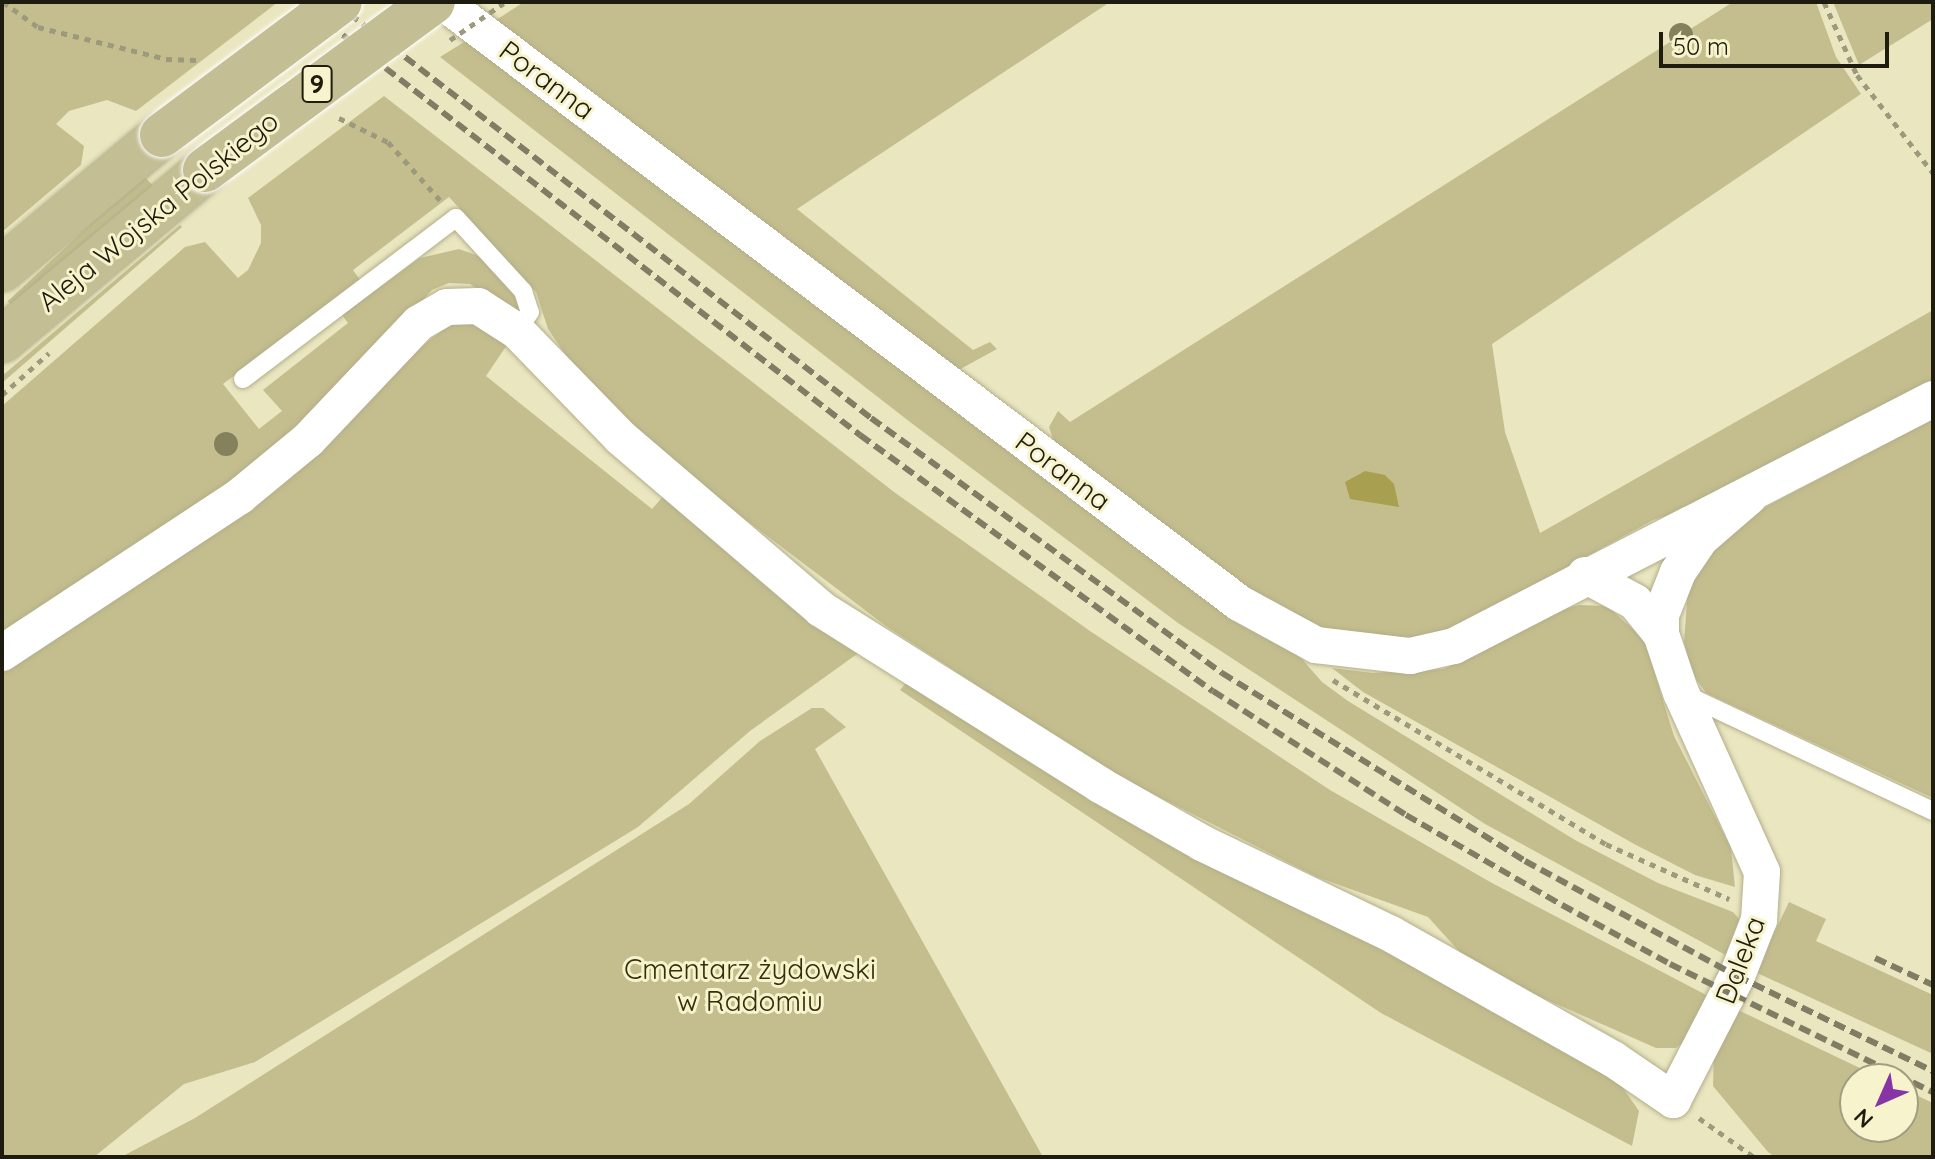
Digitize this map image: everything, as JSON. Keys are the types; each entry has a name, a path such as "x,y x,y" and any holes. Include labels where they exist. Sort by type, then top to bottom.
{"main road":[{"name":"Aleja Wojska Polskiego","path":"2,269 162,135 340,2"},
{"name":"Aleja Wojska Polskiego","path":"2,340 205,170 433,2"}],"street":[{"name":"Poranna","path":"443,2 1226,594 1299,637 1365,654 1410,656 1454,646 1495,627 1585,575 1749,497"},
{"path":"2,653 240,496 308,440 433,313 463,304 478,306 517,331 621,438 821,609 1100,785 1202,843 1391,934 1613,1059 1673,1100"},
{"path":"1661,634 1661,615 1678,572 1700,539 1749,497 1933,399"},
{"name":"Daleka","path":"1585,575 1635,602 1661,634 1681,693 1762,872 1760,911 1730,994 1673,1100"}],"lane":[{"path":"243,379 456,218 523,291 530,312 517,331"},
{"path":"1681,693 1933,811"}],"path":[{"path":"1824,2 1857,75 1933,173"},
{"path":"1299,637 1324,671 1357,698 1606,844 1760,911"},
{"path":"1673,1100 1754,1157"}],"green space":[{"path":"2,2 278,2 136,111 107,100 69,111 56,124 84,146 81,165 2,232"},
{"path":"524,2 1110,2 797,209 973,350 990,342 997,349 955,372 493,22"},
{"path":"1733,2 1816,2 1836,57 1861,94 1492,344 1505,432 1540,533 1933,310 1933,380 1694,507 1653,520 1447,633 1409,639 1343,638 1279,612 1055,445 1049,427 1058,411 1070,422"},
{"path":"1833,2 1933,2 1933,19 1859,65"},
{"path":"469,39 1295,651 1322,682 1348,701 1575,840 1658,883 1733,912 1740,920 1731,958 1485,824 1178,623 910,422 440,57"},
{"path":"384,96 894,492 1090,631 1330,790 1492,883 1712,998 1689,1038 1676,1048 1656,1048 1502,980 1467,960 1428,917 1317,877 1114,774 886,626 700,485 589,389 548,329 536,292 449,197 353,270 360,280 223,384 259,429 282,411 263,390 348,323 342,315 420,258 459,249 484,258 507,281 518,301 518,314 470,284 449,283 432,290 339,391 212,497 2,635 2,406 185,247 205,242 238,278 248,270 261,243 261,225 248,198"},
{"path":"143,175 154,187 19,313 8,301"},
{"path":"180,225 182,227 2,383 2,376"},
{"path":"452,323 476,324 509,342 486,376 652,509 667,492 864,649 750,731 638,827 255,1062 184,1084 94,1157 2,1157 2,670"},
{"path":"1933,419 1933,798 1706,693 1692,673 1684,642 1688,589 1714,547 1762,509"},
{"path":"1579,605 1607,606 1644,639 1674,736 1731,848 1735,887 1695,875 1636,845 1363,692 1332,668 1373,673 1444,669 1550,613"},
{"path":"912,676 1542,1031 1621,1085 1639,1111 1632,1146 1381,1013 900,690"},
{"name":"Cmentarz żydowski w Radomiu","path":"812,708 823,708 846,727 815,749 1043,1157 121,1157 195,1118 689,804 760,741"},
{"path":"1789,902 1826,919 1816,941 1933,995 1933,1054 1755,972"},
{"path":"1738,1010 1849,1063 1839,1063 1839,1143 1919,1143 1919,1096 1933,1103 1933,1157 1775,1157 1713,1086 1714,1050"}],"shaded area":[{"path":"1365,471 1385,475 1394,484 1399,507 1350,499 1345,482"}],"railway":[{"path":"300,2 860,435 1213,691 1406,815 1562,905 1670,964 1933,1092"},
{"path":"334,2 871,418 1222,673 1525,861 1737,976 1933,1071"},
{"path":"1875,958 1933,985"}]}
